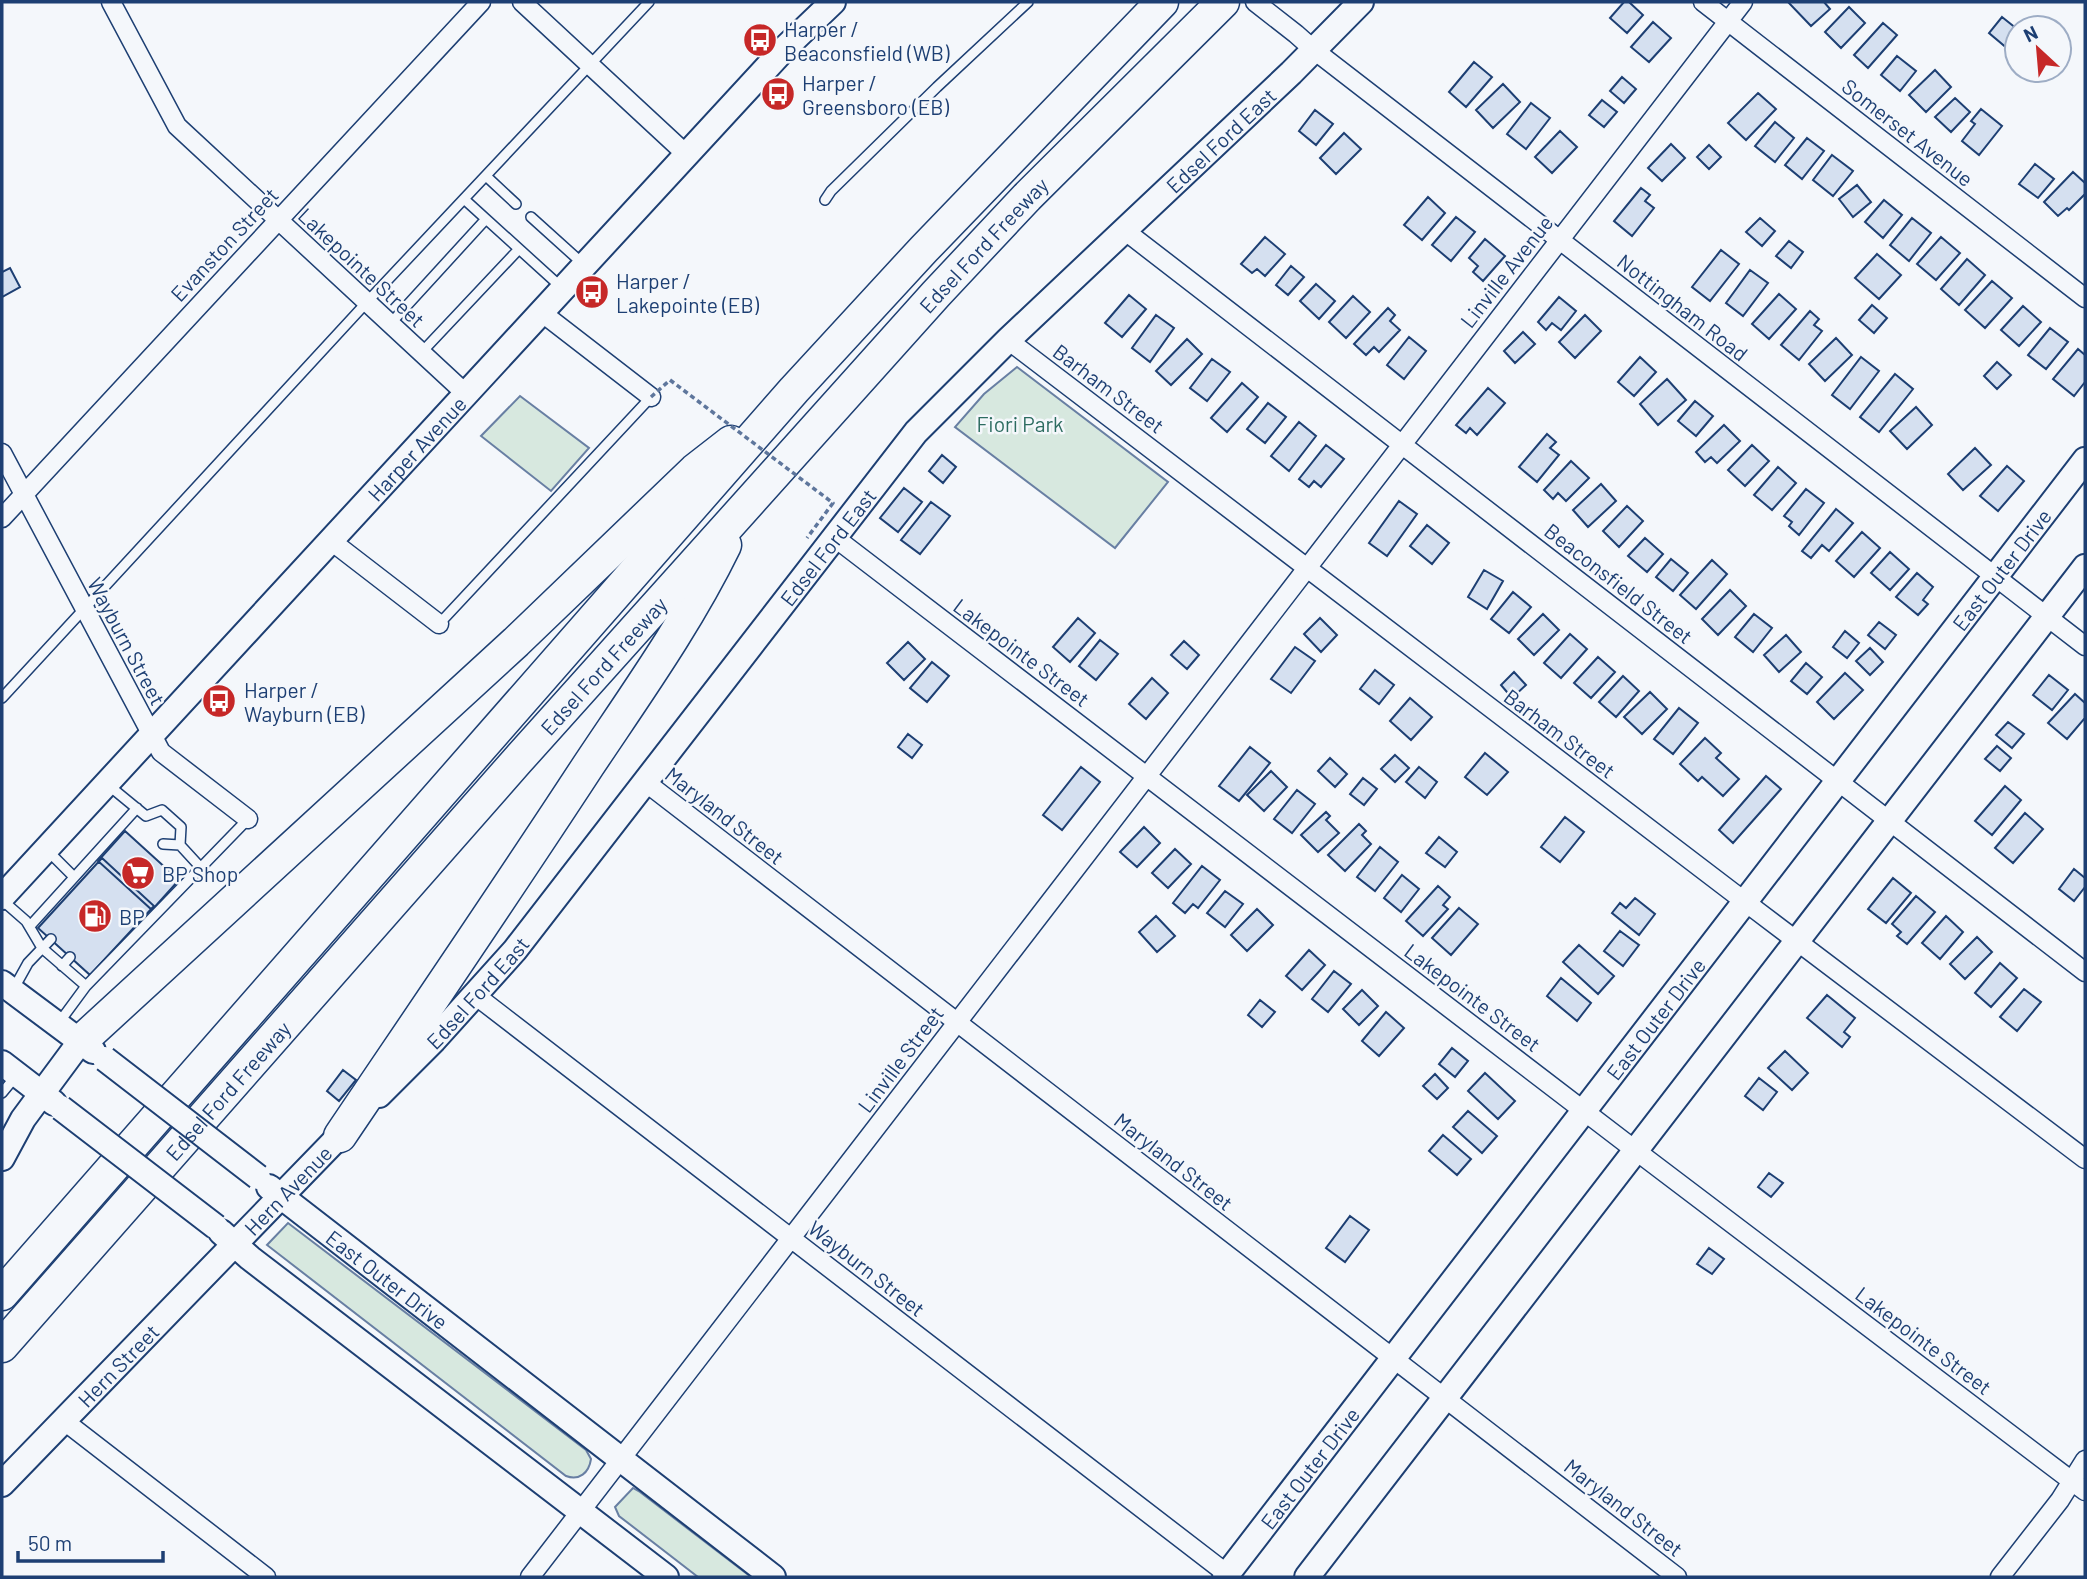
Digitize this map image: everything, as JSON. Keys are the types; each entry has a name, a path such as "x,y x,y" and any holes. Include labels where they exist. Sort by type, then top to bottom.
{"highway":[{"name":"Edsel Ford Freeway","path":"2,1294 794,390 924,249 1162,2"},
{"name":"Edsel Ford Freeway","path":"2,1346 508,772 1000,226 1223,2"},
{"path":"81,1042 495,661 695,470 794,390"},
{"path":"340,1136 497,905 702,593 742,510"}],"street":[{"name":"Lakepointe Street","path":"111,2 177,126 465,393"},
{"name":"Evanston Street","path":"2,518 481,2"},
{"path":"522,2 687,155"},
{"name":"Harper Avenue","path":"2,898 465,393 785,48 833,2"},
{"name":"Nottingham Road","path":"1255,2 2085,646"},
{"name":"Edsel Ford East","path":"340,1136 434,1040 515,950 916,432 1124,230 1305,42 1361,2"},
{"name":"Somerset Avenue","path":"1703,2 2085,298"},
{"name":"Linville Avenue","path":"1306,568 1743,2"},
{"name":"Beaconsfield Street","path":"1124,230 2085,972"},
{"path":"541,312 651,397"},
{"name":"Barham Street","path":"1008,340 2085,1159"},
{"name":"Wayburn Street","path":"2,453 161,752 248,819"},
{"name":"East Outer Drive","path":"1228,1576 1583,1110 2085,460"},
{"name":"Lakepointe Street","path":"834,537 2078,1485"},
{"path":"330,540 439,624"},
{"path":"1307,1577 2085,567"},
{"name":"Linville Street","path":"530,1577 1306,568"},
{"name":"Maryland Street","path":"644,781 1677,1577"},
{"name":"East Outer Drive","path":"5,993 81,1042 773,1577"},
{"name":"Wayburn Street","path":"475,995 1228,1576"},
{"path":"2,1158 40,1093 81,1042"},
{"path":"7,1077 40,1093 61,1108 666,1577"},
{"name":"Hern Avenue","path":"225,1235 281,1196 340,1136"},
{"name":"Hern Street","path":"2,1484 63,1420 225,1235"},
{"path":"63,1420 267,1577"},
{"path":"2000,1577 2060,1500 2078,1485 2085,1460"}],"lane":[{"path":"2,698 367,302 649,2"},
{"path":"825,201 831,191 859,163 1028,2"},
{"path":"486,176 516,204"},
{"path":"464,199 563,288"},
{"path":"531,217 584,265"},
{"path":"390,324 486,219"},
{"path":"421,353 519,249"},
{"path":"439,624 651,397"},
{"path":"106,782 146,816 147,829"},
{"path":"30,926 74,877 88,868 137,808"},
{"path":"146,816 162,810 181,827 180,845"},
{"path":"81,1042 86,986 145,921 202,869 248,819"},
{"path":"163,844 180,845 202,869"},
{"path":"46,848 74,877"},
{"path":"2,898 30,926 42,948 86,986"},
{"path":"5,993 51,939"},
{"path":"62,966 70,957"}],"path":[{"path":"651,397 670,380 833,503 807,538"}],"green space":[{"name":"Fiori Park","path":"1017,367 1168,482 1115,548 955,427 984,394"},
{"path":"520,396 589,448 551,491 481,436"},
{"path":"288,1223 586,1450 591,1459 586,1472 579,1477 566,1476 267,1245"},
{"path":"633,1488 751,1577 698,1577 619,1516 615,1507"}],"building":[{"path":"1624,2 1629,2 1643,15 1627,33 1610,18"},
{"path":"1788,2 1824,2 1830,9 1811,26"},
{"path":"1849,7 1865,23 1841,48 1825,32"},
{"path":"2002,17 2003,18 2003,45 1989,33"},
{"path":"1653,22 1671,38 1649,62 1631,47"},
{"path":"1883,23 1897,35 1868,68 1854,55"},
{"path":"1897,56 1916,71 1900,91 1881,75"},
{"path":"1474,62 1492,77 1466,107 1449,92"},
{"path":"1935,70 1951,87 1926,112 1909,95"},
{"path":"1622,77 1636,89 1624,103 1610,91"},
{"path":"1503,84 1520,102 1493,128 1476,110"},
{"path":"1758,93 1776,109 1746,140 1728,123"},
{"path":"1955,98 1970,112 1951,132 1935,117"},
{"path":"1602,100 1617,112 1604,127 1589,115"},
{"path":"1531,103 1550,118 1526,149 1507,134"},
{"path":"1981,109 2002,126 1979,155 1962,141 1975,124 1971,121"},
{"path":"1315,110 1333,124 1316,145 1299,131"},
{"path":"1775,122 1794,138 1775,162 1755,146"},
{"path":"1560,131 1577,147 1552,173 1535,157"},
{"path":"1344,133 1361,149 1336,174 1320,158"},
{"path":"1807,138 1824,151 1802,179 1785,165"},
{"path":"1671,144 1685,158 1662,181 1648,168"},
{"path":"1709,145 1721,157 1709,169 1697,157"},
{"path":"1832,155 1853,171 1833,196 1813,180"},
{"path":"2035,164 2054,179 2038,198 2019,184"},
{"path":"2073,172 2085,183 2085,194 2069,210 2067,208 2058,216 2044,202"},
{"path":"1857,185 1871,202 1853,217 1839,199"},
{"path":"1641,188 1650,195 1645,201 1654,208 1632,236 1614,221"},
{"path":"1428,197 1445,213 1422,240 1404,225"},
{"path":"1884,200 1902,215 1883,238 1865,222"},
{"path":"1456,217 1475,232 1451,261 1432,245"},
{"path":"1760,218 1775,231 1762,246 1746,232"},
{"path":"1912,218 1931,233 1909,261 1890,245"},
{"path":"1265,237 1285,254 1265,276 1257,269 1252,273 1241,264"},
{"path":"1941,237 1960,253 1936,280 1917,264"},
{"path":"1485,239 1505,256 1483,281 1473,272 1478,266 1469,258"},
{"path":"1789,241 1803,252 1791,268 1776,256"},
{"path":"1721,250 1739,264 1710,301 1692,287"},
{"path":"1877,254 1901,275 1879,299 1855,278"},
{"path":"1967,259 1985,275 1959,305 1941,289"},
{"path":"1291,266 1304,277 1288,295 1276,285"},
{"path":"10,268 20,287 2,297 2,272"},
{"path":"1750,270 1768,283 1743,316 1726,303"},
{"path":"1992,281 2012,298 1985,328 1965,310"},
{"path":"1316,284 1335,301 1319,319 1300,301"},
{"path":"1779,294 1796,309 1769,339 1752,324"},
{"path":"1129,295 1146,309 1122,337 1105,323"},
{"path":"1353,296 1370,312 1346,338 1329,322"},
{"path":"1559,297 1576,311 1561,330 1552,323 1546,330 1538,322"},
{"path":"1872,305 1887,318 1874,333 1859,320"},
{"path":"2023,306 2041,322 2019,346 2001,330"},
{"path":"1388,308 1395,315 1390,321 1400,330 1379,352 1374,347 1366,355 1354,344"},
{"path":"1810,311 1819,319 1814,325 1822,331 1799,360 1781,345"},
{"path":"1156,315 1174,328 1150,362 1132,348"},
{"path":"1585,315 1601,331 1575,358 1559,342"},
{"path":"2050,328 2068,342 2046,369 2028,355"},
{"path":"1523,332 1535,344 1515,363 1504,351"},
{"path":"1409,337 1426,351 1404,379 1387,365"},
{"path":"1836,338 1852,355 1825,381 1809,364"},
{"path":"1187,339 1202,354 1171,385 1156,371"},
{"path":"2078,349 2085,355 2085,382 2074,396 2053,379"},
{"path":"1640,357 1656,372 1634,396 1618,382"},
{"path":"1861,357 1879,371 1850,409 1832,395"},
{"path":"1212,359 1230,372 1207,401 1190,388"},
{"path":"1997,362 2011,375 1997,389 1984,376"},
{"path":"1895,374 1913,389 1879,432 1860,417"},
{"path":"1667,379 1686,400 1658,425 1640,404"},
{"path":"1242,383 1258,397 1227,432 1211,418"},
{"path":"1488,388 1505,403 1477,435 1470,428 1466,433 1456,425"},
{"path":"1695,401 1713,416 1696,436 1678,421"},
{"path":"1268,403 1286,417 1265,443 1247,429"},
{"path":"1916,407 1932,425 1907,449 1890,431"},
{"path":"1299,422 1316,436 1289,471 1271,456"},
{"path":"1724,425 1740,441 1717,463 1711,457 1705,462 1696,452"},
{"path":"1547,434 1556,442 1550,448 1559,455 1537,482 1519,467"},
{"path":"1326,445 1344,459 1321,487 1314,481 1309,487 1299,479"},
{"path":"1752,445 1769,461 1745,486 1728,470"},
{"path":"1975,448 1991,465 1963,490 1948,474"},
{"path":"942,455 956,467 943,483 929,471"},
{"path":"1571,461 1589,478 1566,501 1558,493 1553,499 1544,490"},
{"path":"2007,466 2024,481 1998,511 1980,496"},
{"path":"1778,467 1796,483 1772,510 1754,495"},
{"path":"1601,484 1616,501 1588,527 1573,510"},
{"path":"904,488 922,502 898,532 880,518"},
{"path":"1806,489 1824,503 1799,535 1789,526 1792,522 1784,516"},
{"path":"1399,501 1417,514 1387,556 1369,543"},
{"path":"931,502 950,516 920,554 901,540"},
{"path":"1627,506 1643,521 1619,547 1603,531"},
{"path":"1836,509 1853,523 1829,551 1822,545 1811,558 1802,551"},
{"path":"1427,525 1449,543 1432,564 1410,546"},
{"path":"1862,532 1880,548 1854,577 1836,561"},
{"path":"1645,538 1663,554 1647,572 1628,556"},
{"path":"1890,552 1909,569 1890,590 1871,573"},
{"path":"1671,559 1688,573 1673,591 1656,577"},
{"path":"1712,560 1727,574 1696,609 1680,595"},
{"path":"1484,570 1503,581 1487,609 1468,597"},
{"path":"1917,573 1933,587 1923,600 1928,604 1918,615 1896,597"},
{"path":"1730,590 1746,606 1718,635 1702,619"},
{"path":"1513,592 1531,607 1509,633 1491,619"},
{"path":"1543,614 1559,630 1534,655 1518,639"},
{"path":"1754,614 1772,628 1753,652 1735,637"},
{"path":"1078,618 1095,633 1070,662 1053,647"},
{"path":"1320,618 1337,635 1321,652 1304,634"},
{"path":"1879,622 1896,635 1885,649 1868,635"},
{"path":"1845,631 1859,643 1847,658 1833,647"},
{"path":"1570,634 1587,649 1561,678 1544,663"},
{"path":"1786,635 1801,652 1779,672 1764,655"},
{"path":"1100,640 1118,654 1096,680 1079,666"},
{"path":"1184,641 1199,655 1187,669 1171,655"},
{"path":"908,642 925,659 904,680 887,663"},
{"path":"1295,647 1315,661 1291,693 1271,679"},
{"path":"1870,648 1883,662 1870,675 1856,661"},
{"path":"1598,657 1615,672 1591,698 1574,683"},
{"path":"932,662 949,676 927,702 910,688"},
{"path":"1806,663 1822,677 1807,694 1791,681"},
{"path":"1375,670 1394,685 1379,704 1360,689"},
{"path":"1514,672 1526,685 1512,698 1501,685"},
{"path":"1845,673 1863,690 1834,719 1817,702"},
{"path":"2049,675 2068,690 2052,710 2033,695"},
{"path":"1623,676 1639,691 1616,717 1599,702"},
{"path":"1152,678 1168,693 1146,719 1129,704"},
{"path":"1650,692 1667,709 1642,734 1624,717"},
{"path":"2075,694 2085,703 2085,718 2067,739 2048,723"},
{"path":"1410,698 1432,717 1411,740 1390,721"},
{"path":"1679,708 1698,723 1673,754 1654,739"},
{"path":"2008,722 2024,734 2012,748 1996,735"},
{"path":"908,734 922,745 912,758 898,747"},
{"path":"1705,738 1721,753 1716,758 1739,779 1723,796 1702,777 1698,781 1680,764"},
{"path":"1997,746 2011,758 2000,771 1985,759"},
{"path":"1250,747 1270,763 1239,801 1219,786"},
{"path":"1485,753 1508,772 1487,795 1465,777"},
{"path":"1395,755 1409,768 1395,782 1381,769"},
{"path":"1330,758 1347,774 1335,787 1318,771"},
{"path":"1081,767 1100,782 1062,830 1043,815"},
{"path":"1419,767 1437,782 1425,798 1406,782"},
{"path":"1271,771 1287,787 1264,811 1247,795"},
{"path":"1766,776 1781,789 1733,843 1719,830"},
{"path":"1363,778 1377,789 1364,805 1350,794"},
{"path":"2005,786 2021,800 1992,835 1975,821"},
{"path":"1297,790 1315,804 1292,833 1274,819"},
{"path":"1326,812 1330,816 1326,820 1339,833 1318,852 1301,835"},
{"path":"2025,813 2043,829 2013,863 1995,848"},
{"path":"1565,817 1584,832 1560,862 1541,847"},
{"path":"1359,824 1366,831 1362,835 1371,844 1345,871 1328,855"},
{"path":"1144,827 1160,843 1137,867 1120,852"},
{"path":"125,831 179,880 152,910 98,861"},
{"path":"1439,837 1457,852 1445,867 1426,853"},
{"path":"1380,847 1398,862 1375,891 1357,877"},
{"path":"1175,849 1191,864 1168,888 1152,873"},
{"path":"102,858 154,906 90,975 38,928"},
{"path":"1202,866 1220,880 1198,908 1193,904 1185,913 1173,903"},
{"path":"2074,869 2085,878 2085,887 2074,901 2059,889"},
{"path":"1402,875 1419,889 1401,912 1384,898"},
{"path":"1893,878 1911,893 1886,923 1868,909"},
{"path":"1438,886 1450,897 1443,905 1448,909 1423,936 1406,921"},
{"path":"1225,891 1243,904 1225,927 1207,913"},
{"path":"1916,896 1935,912 1907,944 1897,936 1901,932 1892,924"},
{"path":"1635,898 1655,914 1639,935 1612,913 1620,903 1626,908"},
{"path":"1459,908 1478,924 1451,955 1432,938"},
{"path":"1257,909 1273,925 1247,951 1231,935"},
{"path":"1156,916 1175,936 1157,952 1139,932"},
{"path":"1946,916 1963,932 1940,959 1922,943"},
{"path":"1620,931 1639,945 1623,966 1604,951"},
{"path":"1977,937 1992,952 1965,979 1950,964"},
{"path":"1579,945 1614,976 1598,994 1563,962"},
{"path":"1309,950 1325,965 1302,990 1286,976"},
{"path":"2000,963 2017,978 1991,1007 1975,993"},
{"path":"1334,971 1351,984 1328,1012 1312,999"},
{"path":"1561,978 1591,1003 1577,1021 1547,996"},
{"path":"2024,989 2041,1002 2017,1031 2000,1017"},
{"path":"1362,990 1378,1006 1359,1025 1343,1009"},
{"path":"1827,995 1855,1018 1844,1032 1850,1037 1842,1047 1807,1018"},
{"path":"1260,1000 1275,1012 1262,1027 1248,1015"},
{"path":"1386,1012 1404,1028 1379,1056 1362,1041"},
{"path":"1452,1048 1468,1061 1455,1077 1439,1064"},
{"path":"1785,1051 1808,1073 1792,1090 1768,1068"},
{"path":"343,1070 356,1080 339,1101 327,1091"},
{"path":"1485,1073 1515,1101 1498,1119 1468,1091"},
{"path":"1435,1074 1448,1088 1437,1099 1423,1086"},
{"path":"1759,1078 1777,1092 1763,1110 1745,1096"},
{"path":"1468,1111 1497,1136 1482,1153 1453,1127"},
{"path":"1443,1135 1471,1159 1457,1175 1429,1151"},
{"path":"1769,1173 1783,1183 1771,1197 1758,1187"},
{"path":"1350,1216 1369,1230 1345,1262 1326,1248"},
{"path":"1709,1248 1724,1259 1712,1274 1697,1264"}],"place":[{"name":"Harper / Beaconsfield (WB)","path":"760,40"},
{"name":"Harper / Greensboro (EB)","path":"778,94"},
{"name":"Harper / Lakepointe (EB)","path":"592,292"},
{"name":"Harper / Wayburn (EB)","path":"219,701"},
{"name":"BP Shop","path":"138,873"},
{"name":"BP","path":"95,916"}]}
